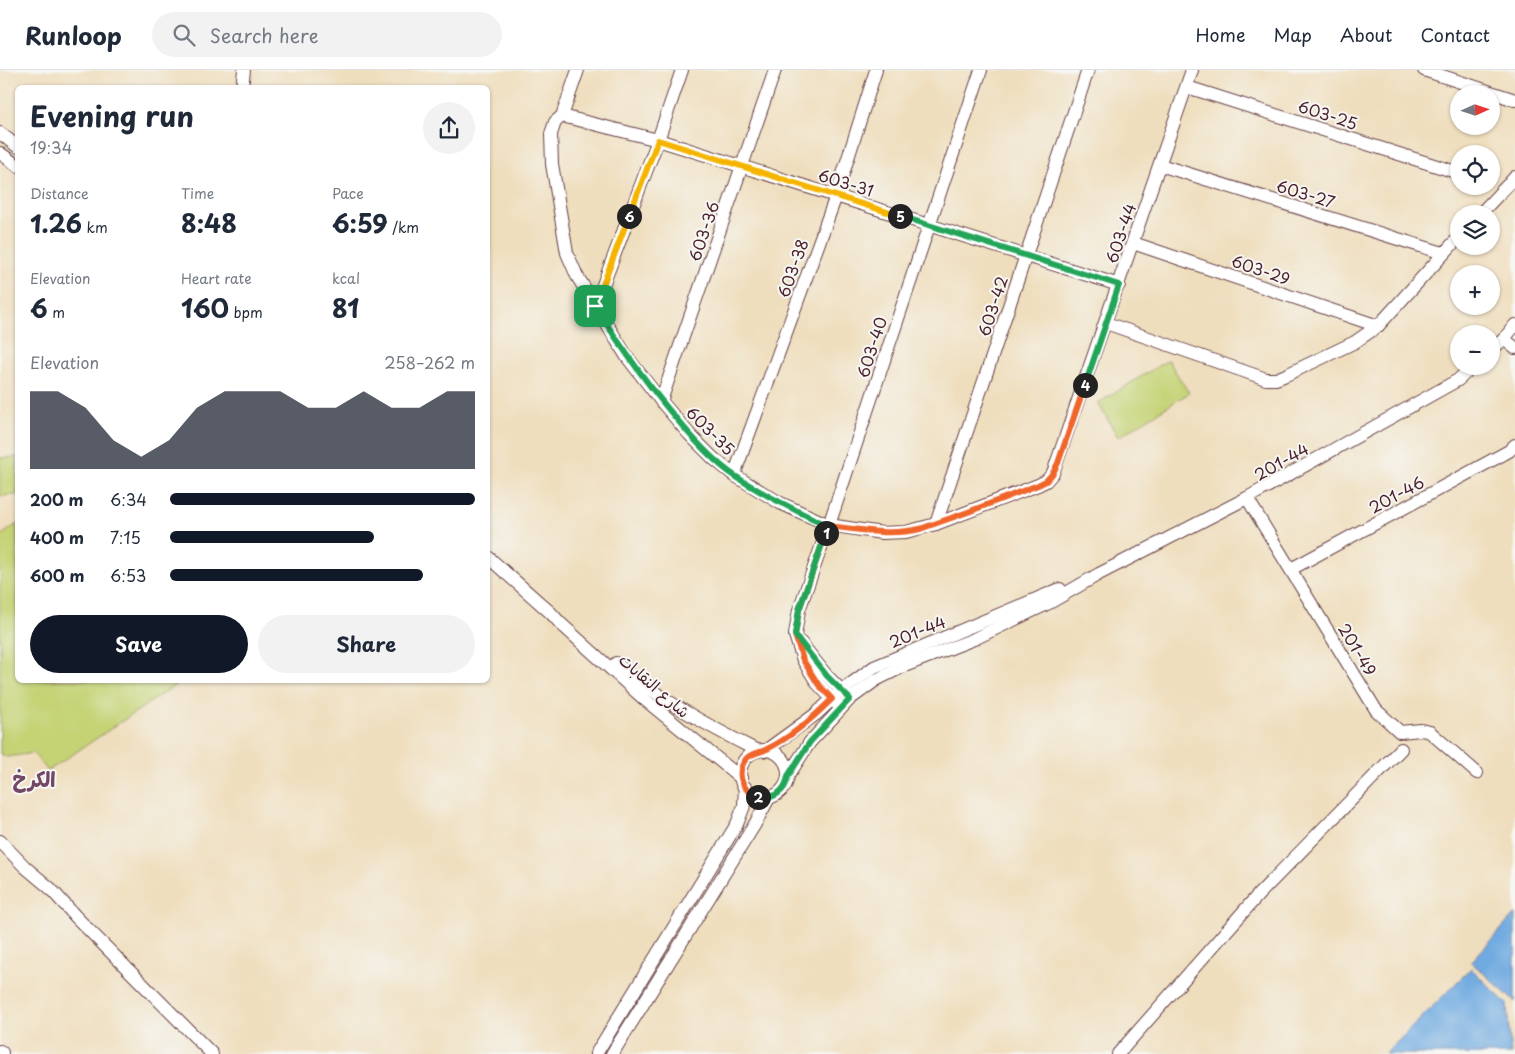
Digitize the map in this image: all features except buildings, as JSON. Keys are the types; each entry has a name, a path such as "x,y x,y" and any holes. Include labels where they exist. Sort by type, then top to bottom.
{"street":[{"path":"242,85 244,70"},
{"name":"603-35","path":"578,70 562,116 555,122 551,134 552,164 567,253 577,276 627,357 661,401 713,458 734,475 780,503 829,526 893,533 906,532 936,524 1038,485"},
{"path":"595,306 658,140 682,70"},
{"name":"603-36","path":"661,401 775,70"},
{"name":"603-38","path":"734,475 836,196 876,70"},
{"name":"603-40","path":"841,699 818,684 803,660 795,635 799,610 829,526 981,70"},
{"name":"603-42","path":"936,524 1088,70"},
{"name":"603-44","path":"1038,485 1046,481 1058,463 1192,70"},
{"path":"1424,70 1515,100"},
{"name":"603-25","path":"1187,87 1450,170"},
{"name":"603-31","path":"562,116 658,140 1119,285"},
{"path":"0,133 15,145"},
{"path":"0,153 15,164"},
{"name":"603-27","path":"1160,164 1443,253"},
{"path":"1489,205 1515,177"},
{"path":"1500,187 1505,188"},
{"name":"603-29","path":"1133,243 1378,326"},
{"path":"1106,323 1266,378 1286,376 1355,342 1378,326 1450,246"},
{"path":"1500,342 1515,325"},
{"path":"1504,339 1515,348"},
{"name":"201-44","path":"788,776 841,699 874,667 1099,574 1247,498 1458,380 1463,375"},
{"name":"201-46","path":"1291,569 1509,451 1515,445"},
{"name":"201-49","path":"1247,498 1376,710 1400,732 1420,730 1430,732 1477,773"},
{"name":"شارع النقابات","path":"490,559 643,698 743,783"},
{"name":"شارع النقابات","path":"551,613 573,626 631,675 689,715 762,751"},
{"name":"201-44","path":"762,751 841,699"},
{"path":"1118,1054 1260,894 1401,749"},
{"path":"596,1054 737,824 744,806 741,768 746,760 762,751 774,753 782,758 787,766 787,781 781,791 769,798 756,824 612,1054"},
{"path":"743,783 755,796 769,798"},
{"path":"0,841 25,867 50,888 76,917 212,1054"},
{"path":"629,1002 640,1010"}],"green space":[{"path":"1168,360 1189,393 1118,437 1098,403"},
{"path":"15,457 15,495 0,496 0,458"},
{"path":"15,525 15,683 179,683 48,771 33,753 7,757 0,754 0,536"}],"water":[{"path":"1515,914 1515,1002 1471,962"},
{"path":"1471,968 1507,1004 1511,1054 1385,1054"}],"district":[{"name":"الكرخ","path":"34,778"}],"route":[{"path":"595,306 627,357 661,401 689,434 713,458 734,475 780,503 829,526 799,610 795,635 803,660 818,684 832,699 795,730 765,750 753,753 743,764 741,778 747,791 760,798 769,798 781,791 785,786 788,776 810,742 850,699 827,676 795,635 799,610 804,596 829,526 882,533 906,532 936,524 1013,496 1046,481 1058,463 1119,285 658,140 595,306"}]}
